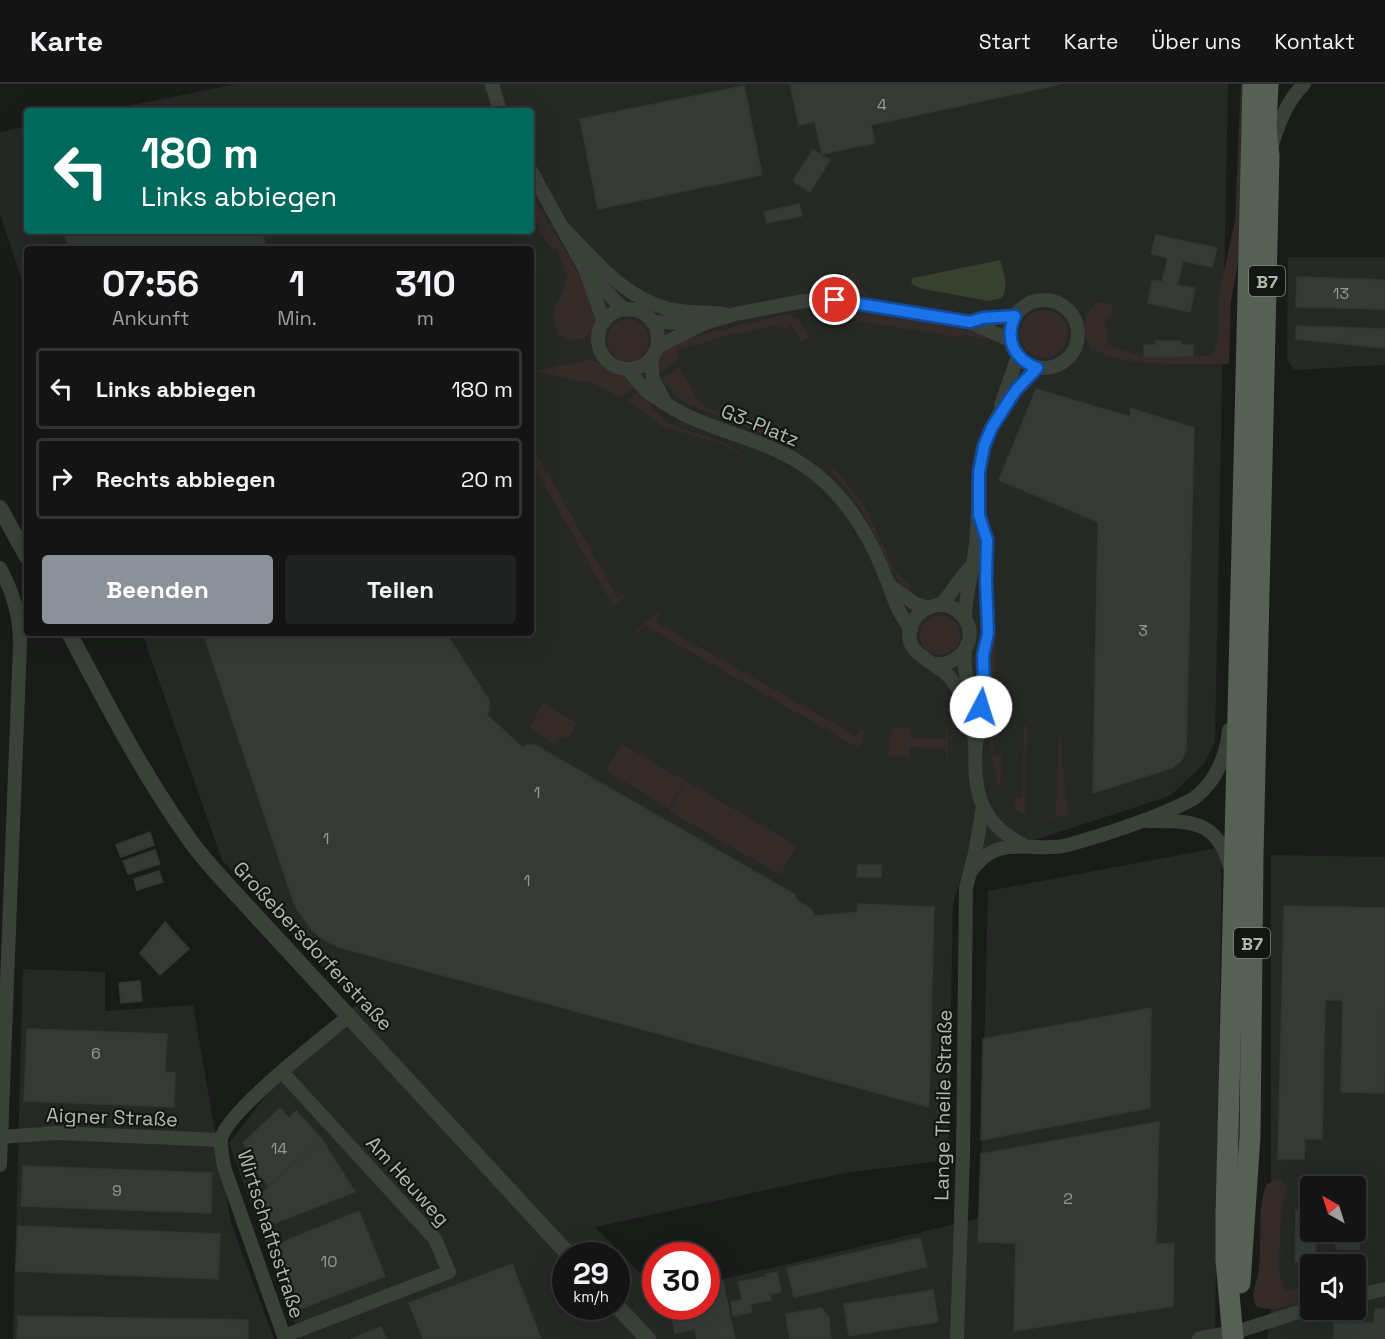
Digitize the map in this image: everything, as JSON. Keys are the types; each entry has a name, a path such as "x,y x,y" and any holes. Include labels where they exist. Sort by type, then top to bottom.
{"main road":[{"name":"B7","path":"1233,1336 1226,1260 1226,1217 1253,84"},
{"name":"B7","path":"1233,1336 1239,1302 1250,1136 1253,832 1269,156 1266,127 1268,84"}],"street":[{"path":"492,84 499,108"},
{"path":"1269,156 1284,113 1290,101 1304,84"},
{"path":"534,177 585,269 604,322"},
{"path":"560,225 609,276 628,291 649,303 671,309 735,314"},
{"path":"585,269 619,306 641,313 652,322 657,331 653,379 665,402"},
{"path":"627,310 614,313 604,322 598,334 600,350 609,363 628,369 637,368 654,353 705,323 785,303 835,300 970,322 1010,340"},
{"path":"1047,300 1063,306 1076,321 1077,344 1071,355 1056,366 1037,368 1027,364 1018,356 1010,340 1010,329 1015,316 1025,306 1037,301 1047,300"},
{"path":"970,322 983,318 1015,316"},
{"path":"652,322 705,323"},
{"path":"998,417 1018,356"},
{"path":"976,745 984,688 983,656 988,633 987,540 979,515 979,472 988,436 998,417 1016,390 1037,368"},
{"name":"G3-Platz","path":"628,369 647,392 692,418 784,452 817,475 846,504 865,533 889,585 894,602 911,630 911,640 916,652 944,670 951,678 969,711"},
{"path":"0,508 24,552"},
{"name":"G3-Platz","path":"979,515 975,554 971,567 972,580 965,605 965,619 970,635 964,661 969,688 969,711 976,745 976,778 983,807 988,817 1006,837 1027,846"},
{"path":"0,567 15,600 19,615 20,643 0,1165"},
{"path":"911,630 919,614 934,606 956,588 963,574 971,567"},
{"name":"G3-Platz","path":"889,585 914,603 954,608 965,619"},
{"path":"970,872 989,853 1027,846 1044,849 1066,846 1140,821 1193,799 1201,793 1220,767 1227,744 1240,620"},
{"name":"Großebersdorferstraße","path":"71,636 137,759 194,846 557,1242"},
{"path":"934,664 945,664 965,651"},
{"name":"G3-Platz","path":"970,872 983,807"},
{"path":"1140,821 1184,821 1195,823 1214,834 1226,852 1235,905"},
{"name":"Lange Theile Straße","path":"957,1339 963,1155 964,948 966,888 970,872"},
{"name":"Wirtschaftsstraße","path":"285,1338 224,1167 221,1140 234,1117 282,1072 349,1016"},
{"name":"Am Heuweg","path":"282,1072 435,1239 449,1272 285,1338"},
{"name":"Aigner Straße","path":"1,1137 56,1133 221,1140"},
{"path":"1366,1294 1385,1289"},
{"path":"1200,1339 1233,1336 1300,1312"},
{"path":"630,1320 648,1339"}],"shaded area":[{"path":"237,84 1228,84 1215,742 1203,765 1170,796 967,862 953,903 948,1160 845,1173 595,1227 610,1242 552,1242 552,1320 630,1320 630,1263 642,1275 642,1320 720,1320 720,1280 980,1218 988,891 1222,847 1215,1339 300,1339 229,1143 283,1074 357,1003 222,860 143,636 534,636 534,246 24,246 24,287 0,214 0,132 24,127 24,234 534,234 534,108 118,108"},
{"path":"1241,84 1245,84 1242,205 1238,263 1231,302 1229,364 1158,364 1121,359 1093,348 1091,350 1086,337 1085,319 1096,303 1104,302 1110,304 1115,313 1105,319 1108,337 1106,344 1144,357 1206,356 1213,353 1219,336 1219,295 1235,221"},
{"path":"534,198 571,260 595,308 596,324 592,333 584,338 570,341 557,334 559,332 553,316 566,276 556,248 550,247 536,221"},
{"path":"1288,257 1385,257 1385,365 1294,370 1287,359"},
{"path":"1000,260 1005,284 1002,298 989,301 923,289 911,282 913,278"},
{"path":"851,273 855,273 862,289 873,298 827,294 841,286"},
{"path":"831,307 961,328 988,335 985,340 966,335 957,337 839,318 816,319 816,312 820,308"},
{"path":"1044,310 1061,317 1068,334 1061,351 1044,358 1027,351 1020,334 1027,317"},
{"path":"787,314 799,319 809,338 801,342 791,325 783,330 781,327 774,326 722,337 680,350 677,362 657,374 658,357 670,344"},
{"path":"628,319 643,325 649,340 643,355 628,361 613,355 607,340 613,325"},
{"path":"587,360 614,369 637,386 622,396 618,396 596,385 535,371"},
{"path":"680,367 696,397 705,407 787,439 782,441 689,405 678,398 661,379"},
{"path":"638,392 666,420 722,442 744,458 726,446 662,426 628,401 627,399"},
{"path":"534,449 618,598 626,594 613,606 534,466"},
{"path":"835,468 865,508 896,572 912,588 909,593 893,572 866,518 853,498 830,472"},
{"path":"656,613 661,614 657,623 856,736 861,728 864,732 860,749 644,625 636,633 636,629"},
{"path":"940,615 948,616 954,621 959,627 959,643 954,649 948,654 940,655 932,654 926,649 921,643 920,635 921,627 926,621 932,616"},
{"path":"992,636 996,636 993,755 1002,756 1000,790 991,756 991,675 987,662"},
{"path":"543,703 577,723 568,738 559,737 554,745 530,727"},
{"path":"1024,726 1027,726 1025,815 1014,808 1014,798 1022,798"},
{"path":"893,728 910,728 911,738 946,739 946,729 948,731 948,756 946,758 945,748 910,747 909,757 890,756 888,753"},
{"path":"1059,728 1068,814 1049,820 1047,817 1056,816"},
{"path":"622,744 685,781 669,808 606,771"},
{"path":"686,781 797,846 780,875 669,811"},
{"path":"1271,855 1385,857 1385,1339 1267,1339 1271,1313"},
{"path":"23,969 105,972 105,1011 193,1005 231,1223 274,1339 13,1339"},
{"path":"1281,1180 1287,1188 1282,1207 1278,1269 1286,1292 1300,1288 1300,1300 1285,1307 1270,1309 1256,1306 1253,1294 1258,1275 1262,1204 1267,1184"}],"building":[{"path":"790,84 1061,84 871,125 875,143 822,154 815,122 799,125"},
{"path":"744,86 762,175 598,209 580,119"},
{"path":"813,150 830,160 810,192 793,181"},
{"path":"799,204 802,216 767,223 764,212"},
{"path":"64,234 262,234 266,246 69,246"},
{"path":"1156,235 1217,248 1212,267 1183,261 1177,285 1195,288 1190,312 1148,303 1152,280 1162,282 1168,258 1151,254"},
{"path":"1297,277 1385,280 1385,309 1296,307"},
{"path":"1296,326 1385,329 1385,348 1296,339"},
{"path":"1156,341 1181,341 1181,345 1193,345 1193,356 1144,357 1144,345 1156,345"},
{"path":"1036,389 1131,417 1130,408 1194,428 1186,751 1181,761 1172,768 1093,793 1098,522 999,480"},
{"path":"204,636 448,636 489,700 487,715 523,748 526,745 535,745 794,894 797,900 811,909 815,916 857,912 858,904 934,907 929,1107 338,947 324,940 312,930 295,906"},
{"path":"150,832 154,845 121,857 116,845"},
{"path":"155,850 160,864 128,874 123,861"},
{"path":"858,865 881,865 881,877 857,877"},
{"path":"159,871 163,882 137,890 134,879"},
{"path":"1284,906 1385,908 1384,1093 1341,1092 1343,1000 1325,1000 1322,1139 1305,1139 1304,1159 1278,1159"},
{"path":"165,922 189,949 160,975 140,953"},
{"path":"140,981 142,1001 121,1003 119,983"},
{"path":"1151,1008 1150,1108 981,1140 983,1039"},
{"path":"27,1029 167,1034 165,1072 175,1073 174,1107 24,1101"},
{"path":"280,1108 289,1118 296,1111 321,1138 269,1186 245,1159 252,1153 243,1143"},
{"path":"1159,1122 1156,1244 1174,1243 1173,1306 1014,1331 1016,1243 978,1242 981,1154"},
{"path":"321,1138 355,1192 270,1225 255,1200"},
{"path":"23,1166 212,1173 211,1213 21,1206"},
{"path":"1296,1210 1300,1210 1300,1242 1316,1242 1316,1254 1300,1254 1300,1262 1295,1262"},
{"path":"359,1211 385,1276 298,1310 273,1246"},
{"path":"18,1226 220,1234 218,1279 16,1271"},
{"path":"920,1238 927,1267 794,1297 787,1268"},
{"path":"1336,1242 1359,1242 1359,1249 1336,1249"},
{"path":"512,1264 541,1339 423,1339 409,1303"},
{"path":"777,1272 781,1292 770,1294 771,1300 750,1304 752,1312 733,1316 731,1302 742,1300 738,1282 766,1277 765,1274"},
{"path":"723,1282 735,1339 697,1339 695,1329 675,1333 673,1320 720,1320 720,1283"},
{"path":"933,1290 938,1322 849,1336 844,1304"},
{"path":"821,1308 829,1317 831,1339 790,1339 786,1314"},
{"path":"1375,1309 1385,1309 1385,1339 1334,1339 1334,1323 1374,1323"},
{"path":"18,1316 248,1320 248,1339 17,1339"},
{"path":"381,1327 386,1339 351,1339"}],"route":[{"path":"835,300 970,322 983,318 1015,316 1010,329 1013,348 1022,361 1037,368 1016,390 992,427 984,446 979,472 979,515 987,540 988,633 983,656 984,688 981,707"}]}
